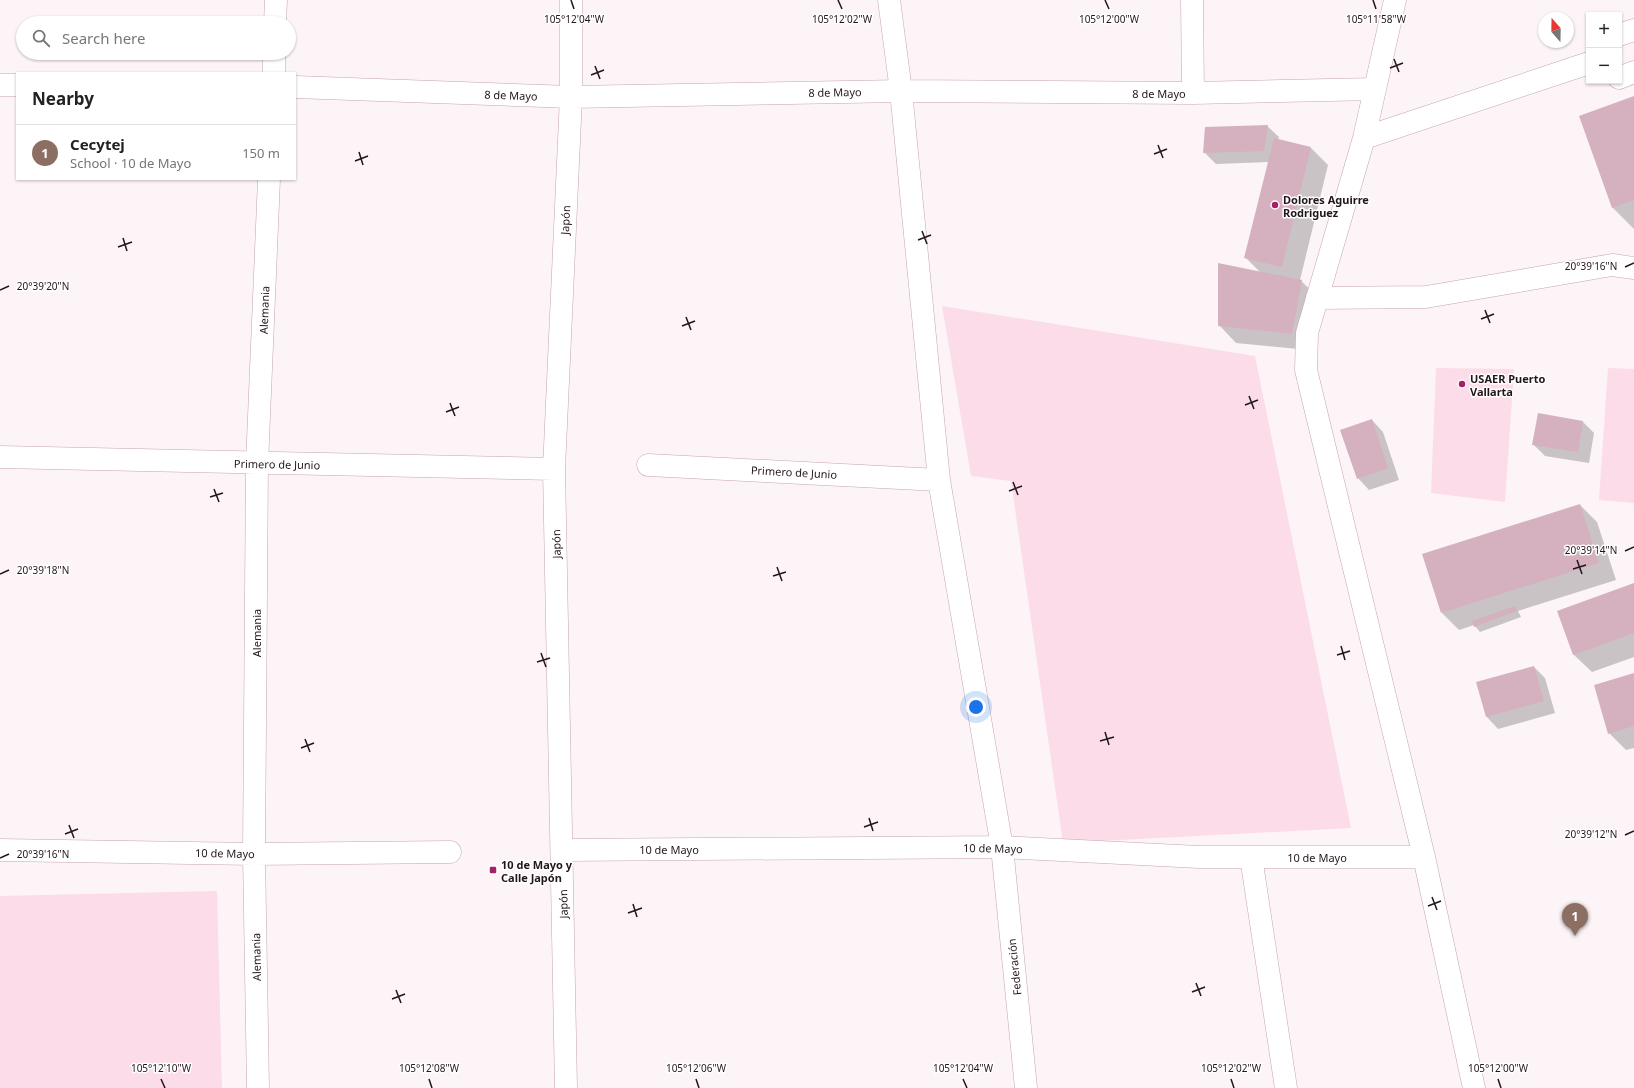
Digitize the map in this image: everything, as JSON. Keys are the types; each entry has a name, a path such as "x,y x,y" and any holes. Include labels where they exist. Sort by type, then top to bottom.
{"street":[{"path":"275,16 276,0"},
{"name":"Japón","path":"566,1088 554,469 571,97 571,0"},
{"name":"Federación","path":"889,0 901,91 939,480 1002,847 1026,1088"},
{"path":"1192,0 1193,93"},
{"path":"1396,0 1364,138 1307,333 1306,370 1424,857 1474,1088"},
{"path":"1622,34 1634,30"},
{"path":"274,60 274,72"},
{"path":"1364,138 1586,63"},
{"path":"1622,77 1634,72"},
{"path":"0,85 16,85"},
{"name":"8 de Mayo","path":"296,87 571,97 901,91 1193,93 1375,89"},
{"name":"Alemania","path":"258,1088 254,854 258,464 269,180"},
{"path":"1317,298 1426,297 1612,265 1634,268"},
{"name":"Primero de Junio","path":"0,457 258,464 554,469"},
{"name":"Primero de Junio","path":"648,465 939,480"},
{"name":"10 de Mayo","path":"562,850 1002,847 1198,857 1424,857"},
{"name":"10 de Mayo","path":"0,850 254,854 450,852"},
{"path":"1251,857 1286,1088"}],"shaded area":[{"path":"942,306 1255,356 1351,828 1063,843 1011,481 971,476"},
{"path":"1436,368 1514,369 1505,502 1431,493"},
{"path":"1608,368 1634,369 1634,503 1599,500"},
{"path":"217,891 222,1088 0,1088 0,896"}],"building":[{"path":"1634,96 1634,200 1612,208 1579,116"},
{"path":"1268,125 1264,151 1203,153 1205,127"},
{"path":"1274,138 1311,147 1282,267 1244,258"},
{"path":"1218,263 1302,280 1292,334 1218,326"},
{"path":"1538,413 1583,421 1578,452 1532,445"},
{"path":"1372,419 1388,468 1357,479 1340,430"},
{"path":"1580,504 1599,563 1441,613 1422,554"},
{"path":"1634,583 1634,633 1573,655 1557,611"},
{"path":"1515,606 1517,611 1474,627 1472,621"},
{"path":"1534,666 1544,701 1486,717 1476,682"},
{"path":"1634,673 1634,726 1608,734 1594,685"}],"place":[{"name":"Dolores Aguirre Rodriguez","path":"1275,205"},
{"name":"USAER Puerto Vallarta","path":"1462,384"},
{"name":"10 de Mayo y Calle Japón","path":"493,870"},
{"name":"Cecytej","path":"1575,936"}]}
